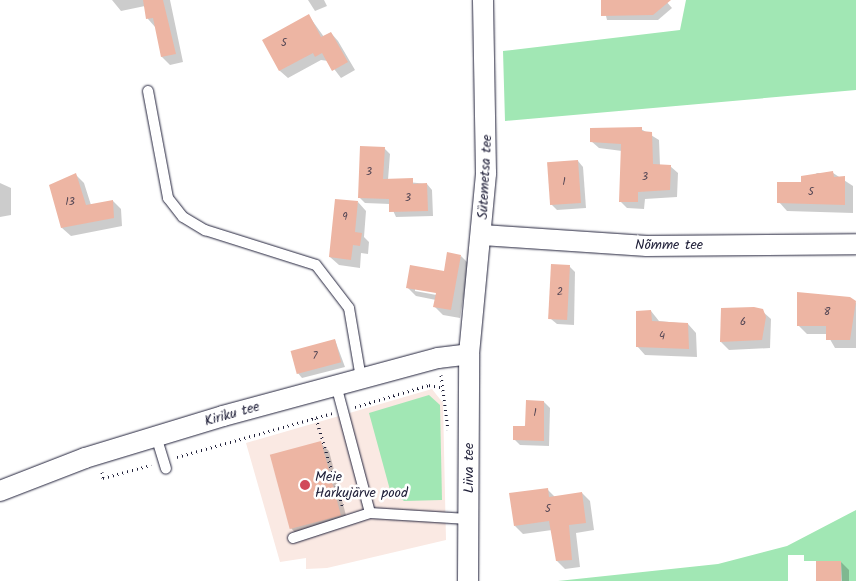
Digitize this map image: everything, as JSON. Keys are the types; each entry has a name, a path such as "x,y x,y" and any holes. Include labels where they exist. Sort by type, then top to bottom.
{"street":[{"name":"Sütemetsa tee","path":"469,354 482,235 487,113 483,0"},
{"name":"Nõmme tee","path":"482,235 647,246 856,244"},
{"name":"Kiriku tee","path":"0,491 97,454 156,436 361,378 438,358 469,354"},
{"name":"Liiva tee","path":"468,581 469,354"}],"lane":[{"path":"148,91 168,198 183,217 205,230 316,265 350,308 361,378"},
{"path":"336,385 370,513"},
{"path":"156,436 165,464"},
{"path":"294,538 370,513 468,518"}],"path":[{"path":"438,358 444,388 449,440"},
{"path":"97,454 103,478 165,464 429,385 444,388"},
{"path":"316,418 347,521"}],"shaded area":[{"path":"432,389 443,403 446,540 327,568 306,569 306,558 280,562 246,443"}],"green space":[{"path":"686,0 856,0 856,90 505,121 503,51 680,30"},
{"path":"429,395 440,405 442,500 404,501 390,490 369,413"},
{"path":"856,510 856,581 842,581 841,561 804,561 804,555 788,555 788,581 558,581 718,564 787,546"}],"building":[{"path":"143,0 163,0 176,54 161,57 153,18 146,19"},
{"path":"601,0 671,0 653,15 601,16"},
{"path":"309,14 321,37 331,32 348,62 332,71 322,53 315,57 313,53 279,71 262,40"},
{"path":"642,127 642,131 652,132 653,164 671,165 670,190 638,192 638,202 619,202 621,144 590,142 590,128"},
{"path":"360,146 385,147 383,179 413,178 413,184 427,183 428,211 389,212 389,199 358,198"},
{"path":"578,160 581,203 550,205 547,162"},
{"path":"833,171 834,177 845,176 845,205 777,203 777,182 801,182 801,176"},
{"path":"76,173 86,205 113,200 114,218 61,228 49,185"},
{"path":"335,199 358,201 355,232 362,233 360,246 353,245 351,260 329,257"},
{"path":"447,252 461,255 451,310 433,307 436,293 406,288 410,265 444,271"},
{"path":"551,264 570,265 567,320 548,319"},
{"path":"797,292 850,297 856,301 850,340 826,340 826,326 797,326"},
{"path":"754,307 763,309 766,317 762,340 720,342 721,308"},
{"path":"651,310 652,321 688,323 689,349 636,347 636,311"},
{"path":"335,339 341,362 297,374 291,351"},
{"path":"526,400 544,401 544,441 513,440 513,426 525,426"},
{"name":"Meie Harkujärve pood","path":"321,441 341,515 290,529 270,455"},
{"path":"548,488 549,497 582,492 586,523 569,525 572,560 556,561 549,521 514,526 509,493"},
{"path":"816,561 841,561 841,581 816,581"}],"place":[{"name":"Meie Harkujärve pood","path":"305,485"}]}
